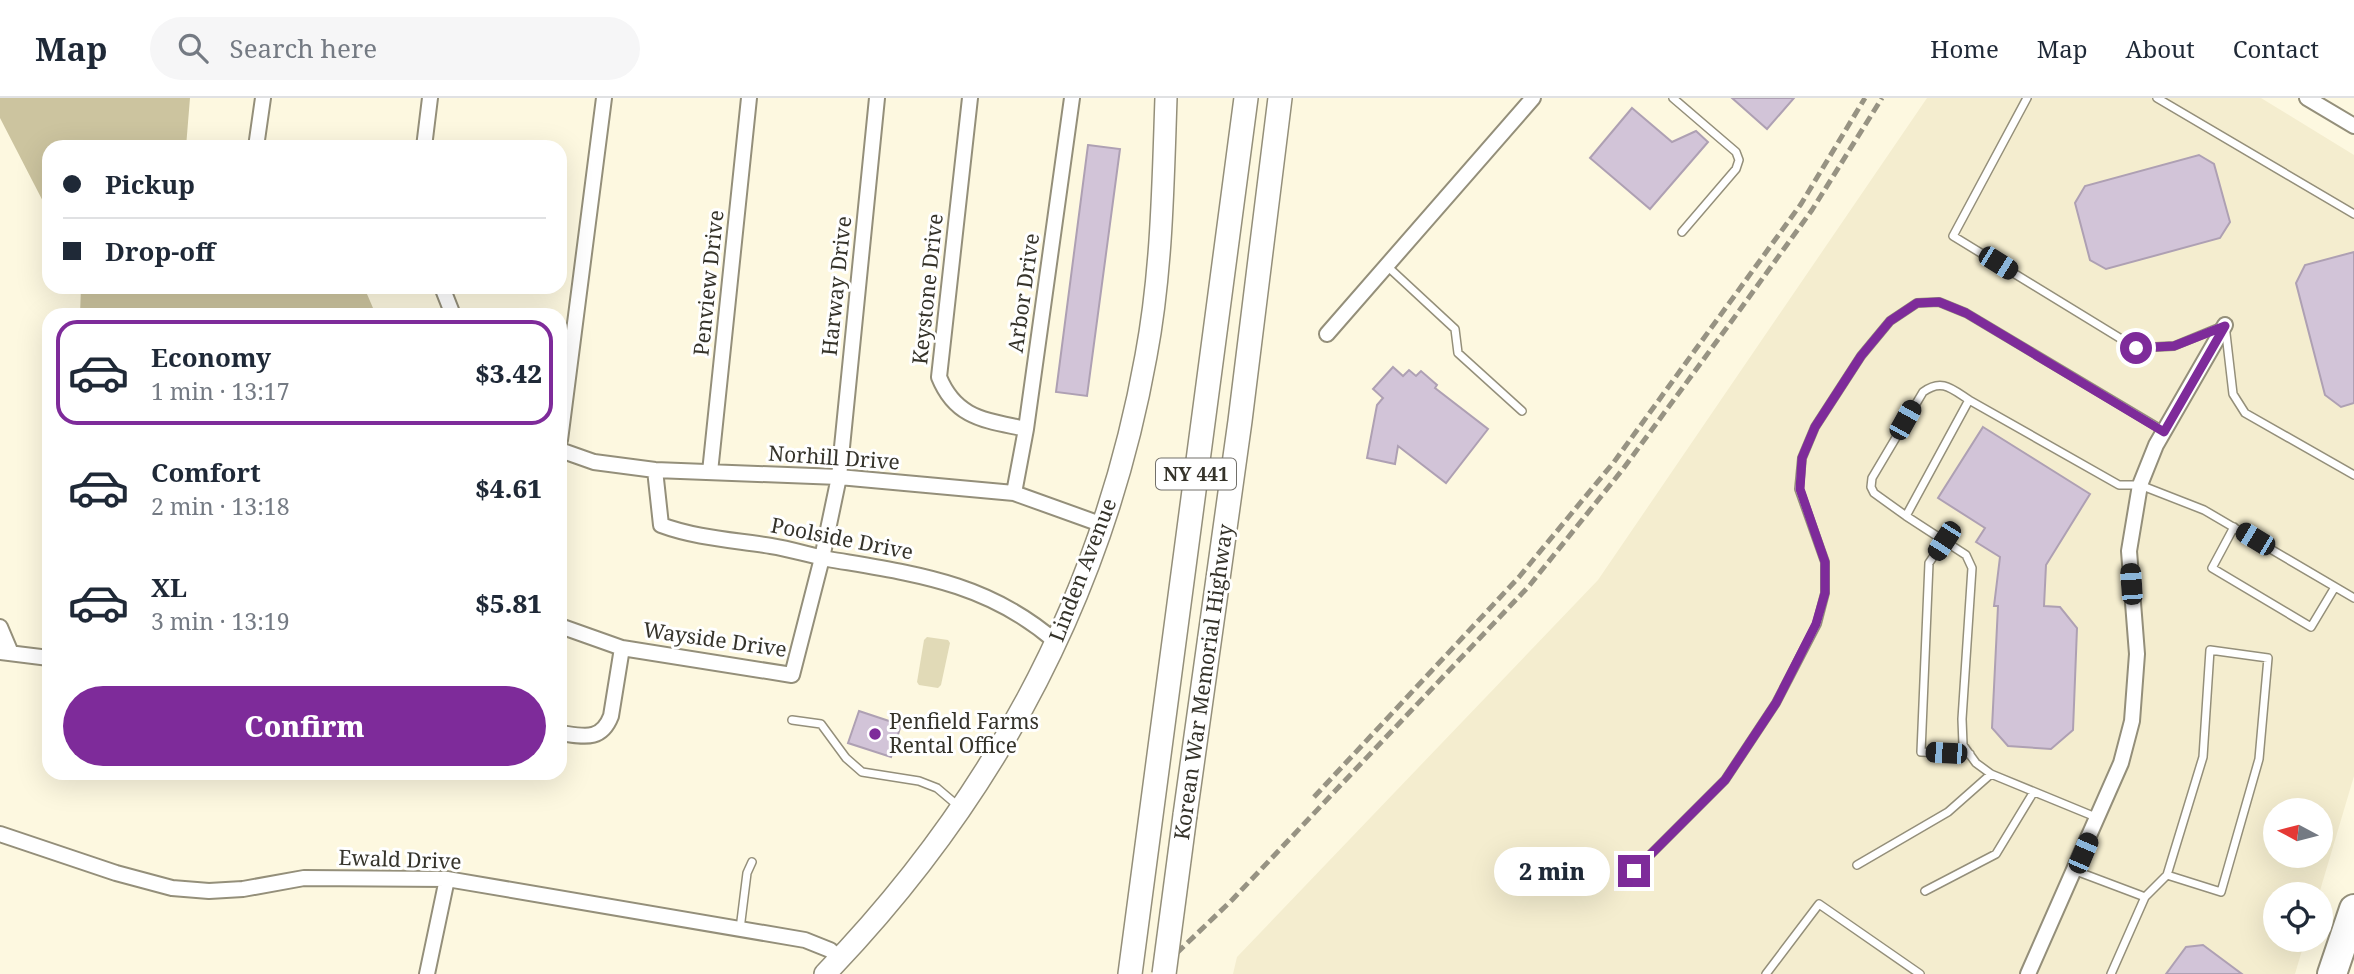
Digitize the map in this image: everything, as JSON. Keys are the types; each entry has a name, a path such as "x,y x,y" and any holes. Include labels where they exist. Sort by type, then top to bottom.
{"highway":[{"path":"2332,974 2354,909"}],"main road":[{"name":"Korean War Memorial Highway","path":"1130,974 1246,98"},
{"name":"Korean War Memorial Highway","path":"1164,974 1240,421 1280,98"}],"street":[{"path":"257,140 263,98"},
{"path":"425,140 430,98"},
{"path":"567,386 604,98"},
{"name":"Penview Drive","path":"710,472 749,98"},
{"name":"Harway Drive","path":"822,558 839,477 877,98"},
{"name":"Keystone Drive","path":"970,98 939,377 946,395 974,417 1026,429"},
{"name":"Arbor Drive","path":"1014,493 1026,429 1072,98"},
{"name":"Linden Avenue","path":"832,966 902,889 962,809 1014,724 1056,642 1103,525 1126,448 1147,353 1161,228 1166,98"},
{"path":"1327,334 1533,98"},
{"path":"2307,98 2354,126"},
{"path":"2028,974 2076,871 2121,763 2132,721 2137,654 2129,551 2140,485 2156,445 2225,326"},
{"name":"Norhill Drive","path":"567,452 594,462 655,470 839,477 1014,493 1103,525"},
{"name":"Poolside Drive","path":"655,470 661,525 683,534 772,546 940,580 981,593 1037,625 1056,642"},
{"name":"Wayside Drive","path":"567,628 622,648 792,675 822,558"},
{"path":"0,626 5,652 42,657"},
{"path":"567,733 590,735 600,733 607,727 622,648"},
{"name":"Ewald Drive","path":"0,834 116,873 173,888 232,890 304,878 447,879 805,940 830,950 832,966"},
{"path":"427,974 447,879"}],"lane":[{"path":"1673,98 1736,152 1739,160 1736,169 1682,232"},
{"path":"2027,98 1952,236 2136,348 2174,346 2225,326 2233,394 2245,413 2354,475"},
{"path":"2157,98 2354,214"},
{"path":"1387,266 1455,329 1458,353 1522,411"},
{"path":"1634,871 1725,780 1776,703 1816,624 1825,593 1825,562 1800,489 1802,458 1815,427 1861,356 1890,321 1917,303 1939,302 1966,313 2164,432"},
{"path":"2098,818 1991,774 1976,763 1963,745 1962,719 1972,568 1966,555 1906,516 1874,493 1871,487 1872,478 1923,392 1931,386 1941,384 2119,485 2140,485 2204,510 2354,598"},
{"path":"1906,516 1969,400"},
{"path":"2234,527 2212,568 2267,601 2311,627 2335,587"},
{"path":"1944,541 1929,563 1921,752 1970,754"},
{"path":"2111,974 2145,897 2168,875 2203,757 2210,650 2268,658 2259,759 2221,892 2168,875"},
{"path":"792,720 821,724 846,758 862,772 919,781 937,788 962,809"},
{"path":"1857,865 1948,812 1991,774"},
{"path":"1924,891 1996,854 2033,793"},
{"path":"739,929 747,873 752,862"},
{"path":"2076,871 2145,897"},
{"path":"1766,974 1819,904 1920,974"}],"shaded area":[{"path":"0,98 190,98 187,140 42,140 42,199 0,118"},
{"path":"1927,98 2261,98 2354,155 2354,776 2333,847 2333,798 2263,798 2263,868 2327,868 2323,882 2263,882 2263,952 2301,952 2295,974 1233,974 1237,957 1598,580"},
{"path":"81,294 367,294 373,308 80,308"},
{"path":"927,637 948,640 950,643 941,685 938,688 919,685 917,682 924,640"}],"building":[{"path":"1732,98 1794,98 1767,129"},
{"path":"1632,108 1672,142 1696,131 1708,142 1650,209 1590,158"},
{"path":"1088,145 1120,149 1087,396 1056,392"},
{"path":"2199,155 2214,164 2230,222 2220,238 2106,269 2090,260 2075,203 2085,186"},
{"path":"2354,252 2354,403 2341,407 2325,395 2296,283 2305,265"},
{"path":"1393,367 1403,376 1409,370 1416,376 1421,371 1437,385 1435,388 1488,429 1446,483 1398,446 1395,464 1367,458 1377,405 1383,398 1373,389"},
{"path":"1983,427 2090,494 2046,565 2044,606 2060,607 2077,628 2073,730 2051,749 2008,746 1992,728 1998,606 1994,606 2000,557 1976,542 1985,528 1938,498"},
{"name":"Penfield Farms Rental Office","path":"859,711 901,725 891,757 848,743"},
{"path":"2203,945 2242,974 2166,974 2186,947"}],"railway":[{"path":"1314,797 1519,577 1614,462 1801,204 1865,98"},
{"path":"1155,974 1232,900 1529,586 1623,469 1739,311 1812,210 1882,98"}],"place":[{"name":"Penfield Farms Rental Office","path":"875,734"}],"route":[{"path":"1634,871 1725,780 1776,703 1816,624 1825,593 1825,562 1800,489 1802,458 1815,427 1861,356 1890,321 1917,303 1939,302 1966,313 2164,432 2225,326 2174,346 2136,348"}]}
